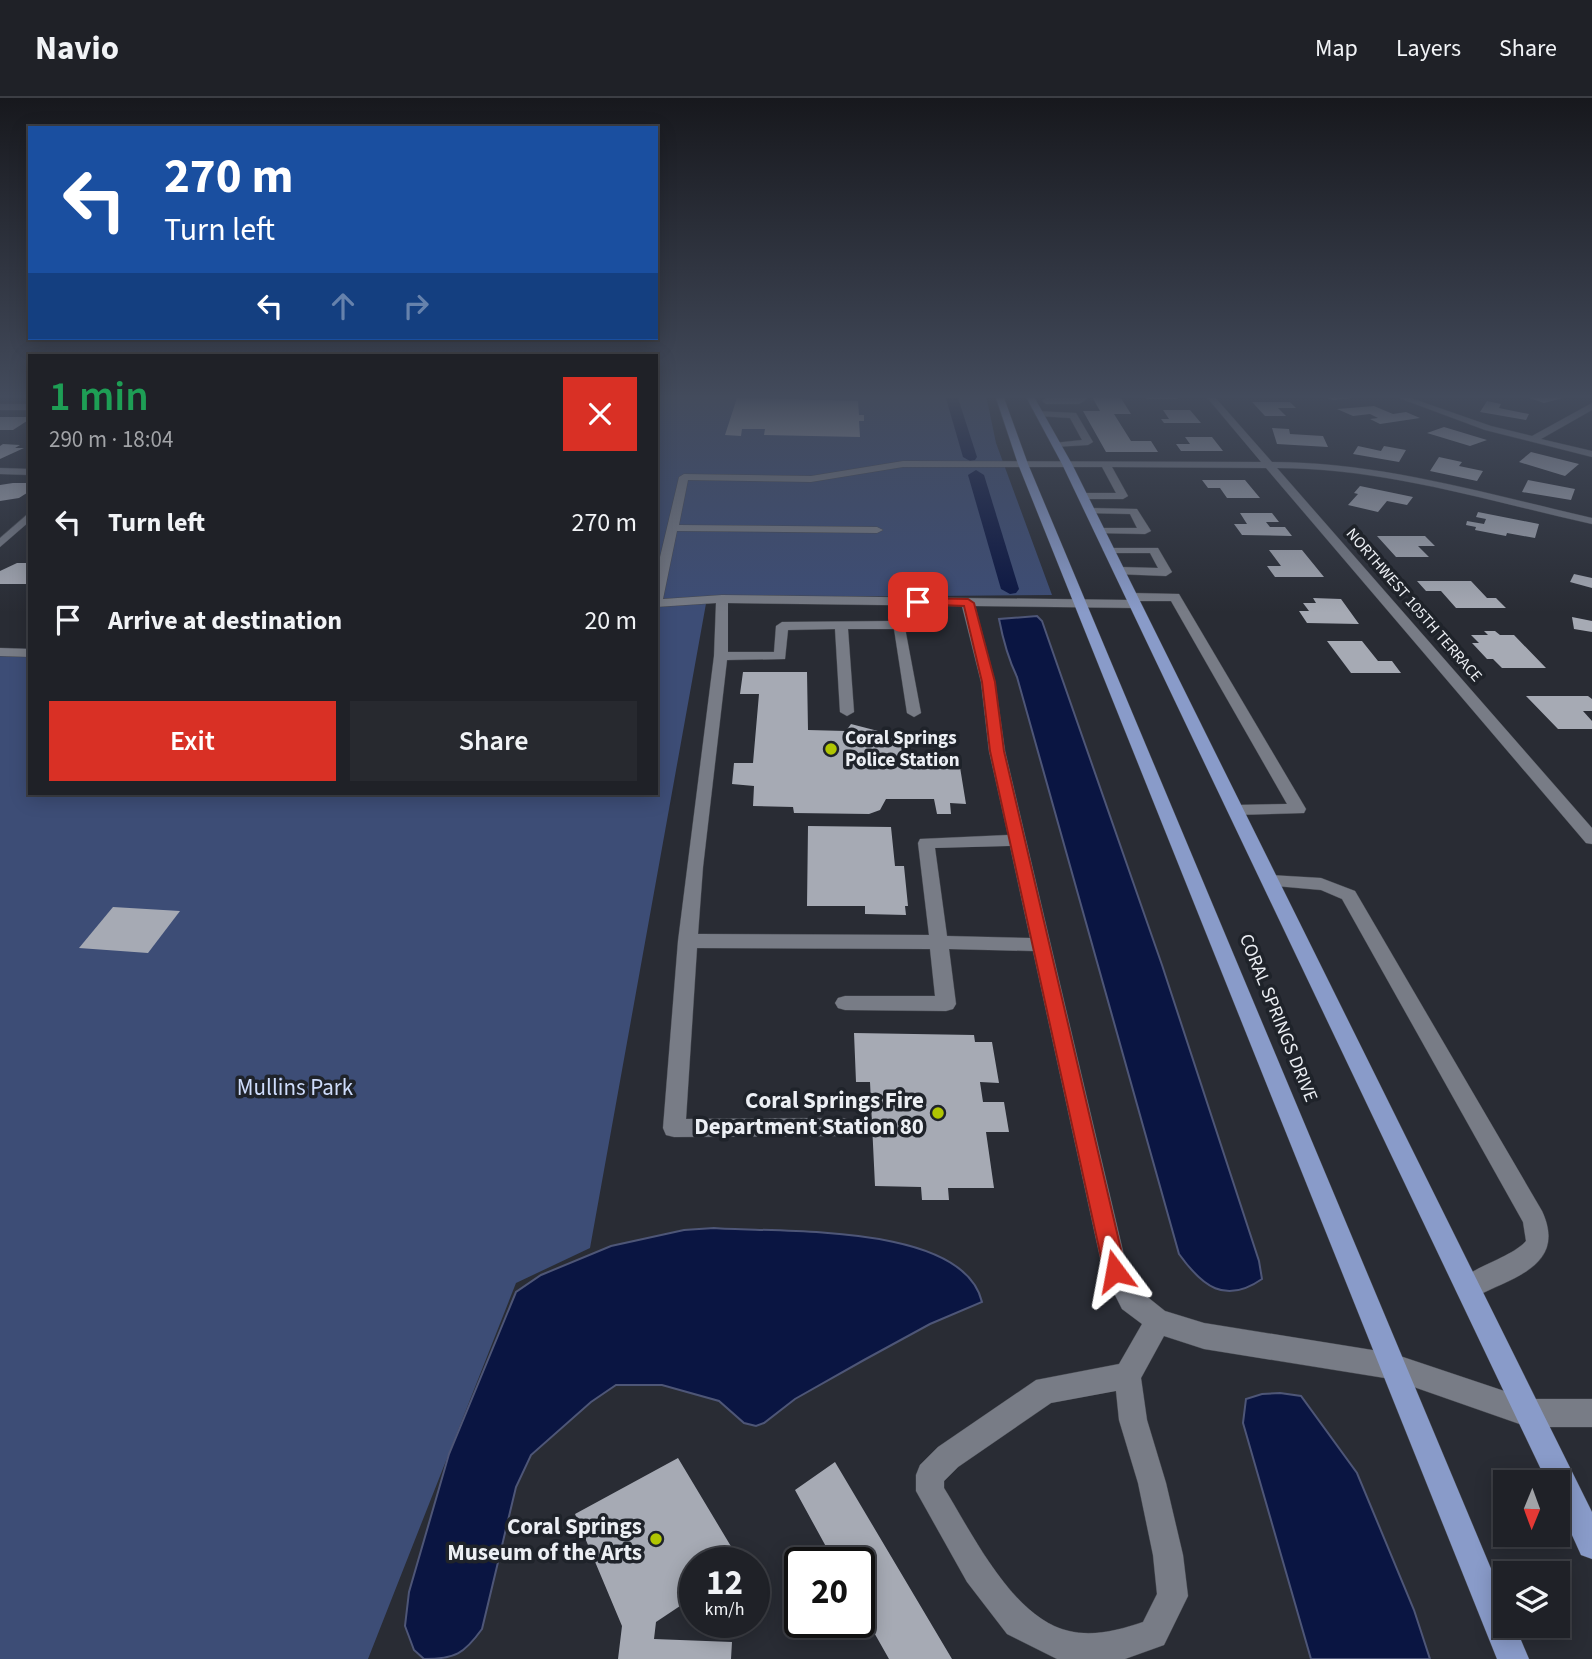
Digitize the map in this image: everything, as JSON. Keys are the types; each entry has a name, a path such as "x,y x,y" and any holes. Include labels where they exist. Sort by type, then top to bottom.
{"main road":[{"name":"CORAL SPRINGS DRIVE","path":"1025,468 1513,1659"},
{"path":"1069,468 1592,1544"}],"street":[{"path":"658,593 684,477 811,479 879,468"},
{"path":"1086,503 1123,496 1107,468"},
{"path":"1153,468 1158,476"},
{"name":"NORTHWEST 105TH TERRACE","path":"1271,468 1592,839"},
{"path":"1337,468 1380,473 1592,521"},
{"path":"0,471 28,472"},
{"path":"1086,503 1133,511 1144,531 1104,540"},
{"path":"0,544 28,517"},
{"path":"672,528 877,530"},
{"path":"0,534 15,529"},
{"path":"1104,540 1154,550 1166,572 1119,571"},
{"path":"658,602 722,599 1080,603 1175,597 1298,809 1235,810"},
{"path":"722,599 721,656 694,867 674,1128 842,1127"},
{"path":"895,601 914,713"},
{"path":"968,603 988,682 997,751 1115,1271 1131,1300 1157,1321 1203,1336 1391,1366 1528,1413 1592,1413"},
{"path":"721,656 780,656 782,626 900,625"},
{"path":"841,626 847,712"},
{"path":"0,652 28,653"},
{"path":"845,1003 946,1004 926,843 1017,840"},
{"path":"1270,881 1316,882 1334,886 1349,895 1534,1219 1539,1234 1536,1247 1521,1260 1468,1288"},
{"path":"687,941 1041,945"},
{"path":"1126,1376 1046,1390 948,1457 930,1475 930,1491 978,1571 1018,1623 1066,1647 1111,1648 1153,1634 1173,1596 1168,1555 1152,1483 1133,1420 1126,1376 1157,1321"}],"green space":[{"name":"Mullins Park","path":"658,468 1005,468 1052,595 707,598 590,1248 516,1283 368,1659 0,1659 0,648 28,649 28,795 658,795"}],"shaded area":[{"path":"1037,616 1042,621 1162,965 1259,1261 1262,1279 1237,1291 1226,1291 1206,1283 1179,1254 999,619"},
{"path":"714,1228 822,1233 865,1237 906,1245 941,1257 968,1276 982,1302 930,1324 864,1360 795,1399 756,1426 744,1423 719,1401 662,1385 616,1385 591,1402 531,1455 516,1487 482,1629 470,1644 458,1653 444,1658 424,1659 414,1650 405,1626 409,1592 449,1454 516,1292 541,1275 611,1246 684,1230"},
{"path":"1262,1394 1301,1396 1357,1473 1414,1610 1430,1659 1311,1659 1243,1423 1246,1399"}],"building":[{"path":"1432,468 1468,468 1483,471 1477,481 1430,471"},
{"path":"1538,468 1575,468 1565,476"},
{"path":"1202,480 1245,480 1260,498 1227,498 1220,488 1208,488"},
{"path":"1528,480 1575,489 1571,500 1522,492"},
{"path":"28,483 28,492 19,498 0,501 0,485"},
{"path":"1360,486 1413,497 1407,505 1387,501 1378,512 1348,505 1358,494 1354,493"},
{"path":"1478,512 1539,524 1535,538 1507,533 1506,536 1475,530 1476,527 1466,525 1467,521 1484,524 1486,519 1476,517"},
{"path":"1240,513 1272,513 1279,522 1266,522 1270,527 1285,527 1292,536 1242,535 1234,524 1247,524"},
{"path":"1377,536 1425,536 1435,546 1418,546 1429,557 1396,557"},
{"path":"1269,550 1302,550 1324,577 1275,577 1267,566 1281,566"},
{"path":"17,563 28,563 28,584 0,584 0,571"},
{"path":"1574,574 1592,578 1592,588 1570,582"},
{"path":"1417,581 1471,581 1487,598 1496,598 1506,608 1456,608 1441,591 1426,591"},
{"path":"1313,598 1341,599 1359,624 1307,623 1299,611 1309,611 1303,603 1316,603"},
{"path":"1572,617 1592,621 1592,632 1574,629"},
{"path":"1484,631 1514,635 1546,668 1502,668 1493,659 1487,659 1472,643 1479,643 1471,635 1488,635"},
{"path":"1327,641 1362,641 1378,661 1392,661 1401,673 1351,673"},
{"name":"Coral Springs Police Station","path":"743,672 807,672 808,730 846,731 851,724 878,731 875,735 886,740 898,737 912,758 953,758 959,761 966,804 950,803 951,814 937,814 934,799 886,799 880,810 869,814 794,813 793,807 753,806 754,786 732,784 734,763 753,763 759,694 740,694"},
{"path":"1526,696 1588,696 1592,699 1592,711 1583,711 1592,721 1592,729 1558,729"},
{"path":"808,826 891,827 895,866 904,866 908,906 905,906 906,915 865,914 865,906 807,906"},
{"path":"113,907 180,911 148,953 79,948"},
{"path":"854,1033 974,1035 975,1042 992,1042 999,1083 980,1082 983,1102 1004,1102 1009,1132 986,1132 994,1188 948,1188 949,1200 922,1200 921,1187 875,1186 870,1082 856,1082"},
{"name":"Coral Springs Museum of the Arts","path":"678,1458 731,1547 679,1547 679,1607 656,1622 654,1639 732,1642 731,1659 618,1659 622,1626 575,1514"},
{"path":"835,1462 952,1659 889,1659 875,1634 875,1547 826,1547 795,1490"}],"waterway":[{"path":"976,475 1010,589"}],"place":[{"name":"Coral Springs Police Station","path":"831,749"},
{"name":"Coral Springs Fire Department Station 80","path":"938,1113"},
{"name":"Coral Springs Museum of the Arts","path":"656,1539"}],"route":[{"path":"918,602 968,603 988,682 997,751 1115,1271"}]}
